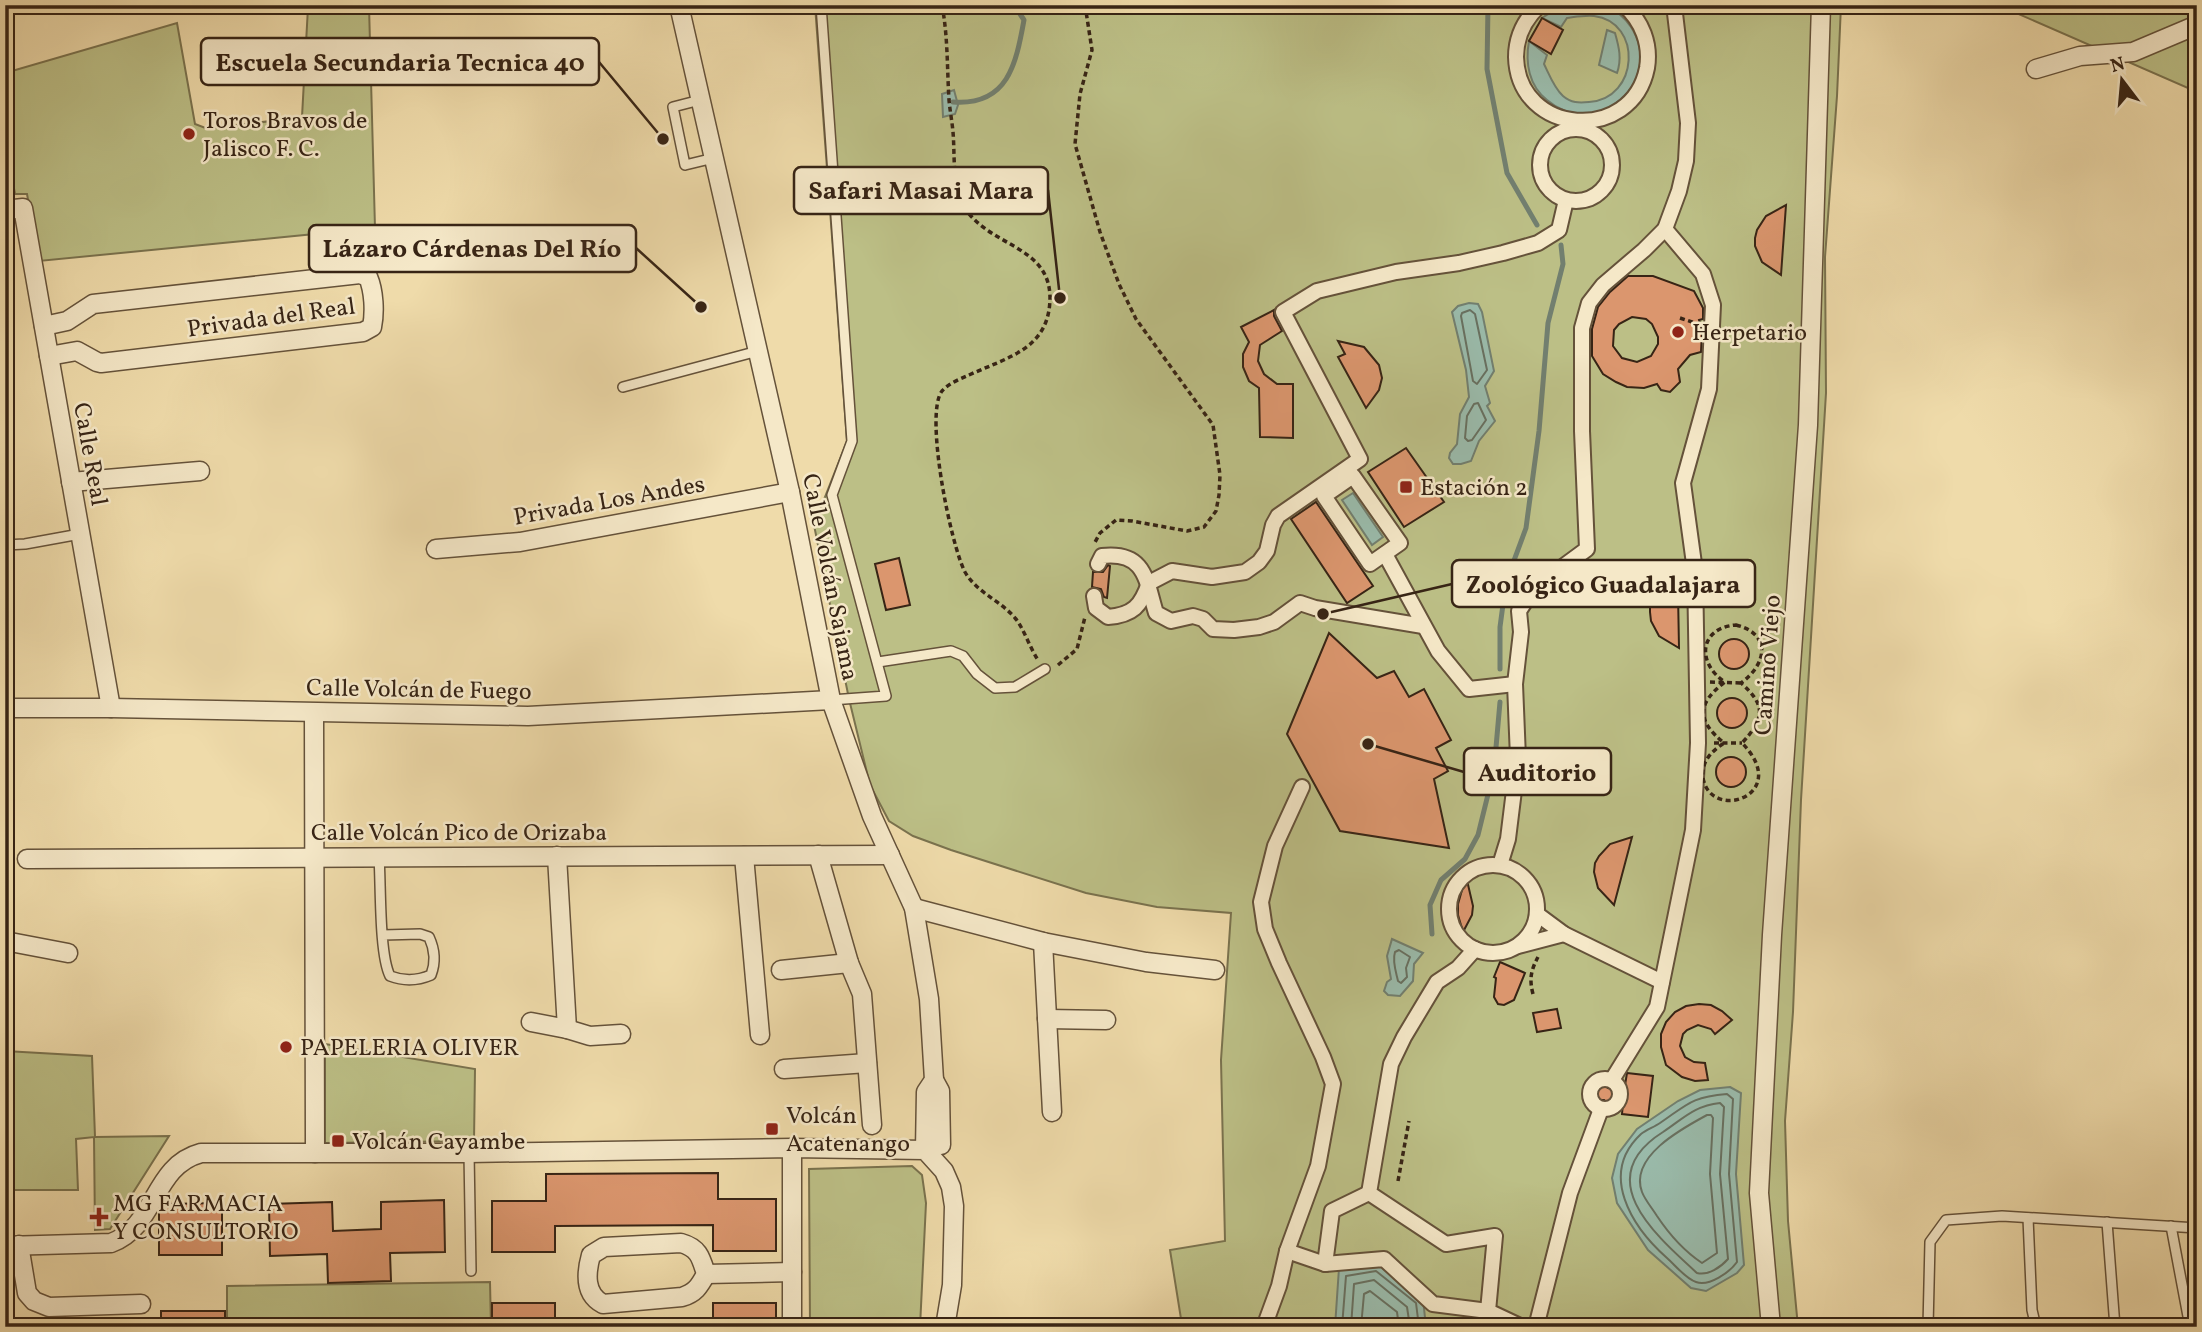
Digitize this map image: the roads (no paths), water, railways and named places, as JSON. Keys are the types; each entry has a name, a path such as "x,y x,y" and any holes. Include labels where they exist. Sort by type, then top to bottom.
{"street":[{"name":"Calle Volcán Sajama","path":"679,5 790,492 831,700 872,817 914,908 929,999 934,1080 940,1091 933,1151"},
{"path":"1538,6 1521,31 1516,48 1517,69 1524,88 1537,105 1549,113 1577,125 1590,131 1601,137 1609,147 1613,160 1613,172 1601,191 1592,198 1581,201 1566,200 1555,195 1548,188 1539,165 1547,142 1564,130 1577,125 1600,119 1616,112 1633,97 1645,76 1648,53 1646,39 1634,15 1624,5"},
{"path":"1500,865 1508,839 1518,758 1514,684 1521,632 1519,611 1534,588 1587,550 1582,431 1582,328 1589,303 1603,285 1665,229 1679,191 1686,161 1688,123 1674,5"},
{"name":"Camino Viejo","path":"1772,1327 1759,1193 1772,935 1808,425 1821,5"},
{"path":"2036,69 2080,56 2133,52 2197,25"},
{"path":"1094,596 1097,608 1108,617 1125,616 1143,599 1149,583 1172,571 1212,577 1245,572 1259,562 1267,551 1278,516 1336,482 1353,476 1400,543 1370,564 1324,496 1336,482 1360,459 1283,313 1317,291 1396,272 1459,263 1538,243 1559,230 1566,200"},
{"name":"Calle Real","path":"14,209 44,326 111,708"},
{"path":"1612,1080 1657,1007 1693,830 1698,743 1695,571 1683,483 1709,389 1713,305 1703,274 1665,229"},
{"name":"Privada del Real","path":"44,326 67,321 93,304 360,274 368,277 370,284 374,317 372,327 363,332 102,363 76,351 49,356"},
{"path":"71,482 200,471"},
{"name":"Privada Los Andes","path":"436,549 520,542 790,492"},
{"path":"1385,554 1438,652 1469,689 1514,684"},
{"path":"1095,558 1117,555 1141,567 1149,583 1156,613 1171,621 1194,616 1203,619 1213,629 1234,631 1274,622 1300,603 1315,608 1423,626"},
{"name":"Calle Volcán de Fuego","path":"5,708 528,716 831,700"},
{"path":"314,712 315,1153"},
{"path":"1264,1327 1279,1286 1287,1251 1318,1166 1333,1084 1265,929 1261,902 1275,846 1302,787"},
{"path":"818,855 849,963 862,994 872,1125"},
{"name":"Calle Volcán Pico de Orizaba","path":"27,859 890,855"},
{"path":"556,856 568,1029"},
{"path":"744,856 760,1035"},
{"path":"1514,947 1525,939 1533,927 1536,901 1532,888 1524,877 1513,869 1500,865 1486,865 1472,870 1461,878 1449,903 1454,930 1463,941 1475,949 1502,952 1564,934"},
{"path":"914,908 1043,942 1146,962 1215,970"},
{"path":"1536,914 1564,934 1662,982"},
{"path":"5,941 68,953"},
{"path":"1043,942 1052,1112"},
{"path":"1369,1193 1391,1064 1437,982 1458,968 1475,949"},
{"path":"781,970 849,963"},
{"path":"1047,1019 1106,1020"},
{"path":"531,1023 568,1029 590,1036 621,1034"},
{"path":"784,1069 867,1063"},
{"path":"1602,1079 1612,1080 1619,1087 1620,1097 1611,1109 1601,1109 1590,1099 1591,1089 1602,1079"},
{"path":"1536,1327 1570,1193 1601,1109"},
{"path":"792,1148 792,1327"},
{"path":"141,1304 49,1307 34,1301 27,1293 12,1245 111,1243 124,1238 134,1230 180,1161 201,1153 469,1153 792,1148 933,1151 951,1187 954,1206 953,1285 945,1327"},
{"path":"1325,1264 1332,1211 1369,1193"},
{"path":"1369,1193 1446,1244 1495,1236 1488,1311"},
{"path":"681,1242 691,1245 700,1255 705,1274 699,1288 682,1297 603,1304 590,1292 587,1270 591,1255 604,1247 681,1242"},
{"path":"1287,1251 1325,1264 1384,1259 1433,1304 1488,1311 1522,1327"},
{"path":"705,1274 792,1272"}],"lane":[{"path":"821,5 852,441 832,495 886,696 831,700"},
{"path":"700,100 673,107 685,164 714,158"},
{"path":"623,387 758,351"},
{"path":"5,545 80,534"},
{"path":"878,662 951,650 963,656 977,674 995,688 1015,687 1045,669"},
{"path":"379,857 383,935 385,967 390,976 399,980 421,979 431,975 435,965 429,937 420,934 383,935"},
{"path":"469,1153 471,1271"},
{"path":"1928,1327 1930,1242 1946,1220 2002,1216 2197,1228"},
{"path":"2028,1217 2032,1310 2036,1327"},
{"path":"2107,1222 2115,1327"},
{"path":"2171,1226 2190,1327"}],"water":[{"path":"1596,4 1610,8 1629,24 1639,47 1640,67 1633,85 1620,100 1604,110 1586,114 1566,111 1547,100 1532,81 1528,66 1529,41 1547,55 1544,64 1552,81 1563,96 1572,101 1589,102 1606,98 1618,88 1625,75 1629,60 1627,45 1621,32 1610,21 1594,16 1567,18 1561,27 1542,18 1563,5"},
{"path":"1607,30 1615,33 1618,43 1620,58 1617,73 1599,65"},
{"path":"954,90 958,105 955,114 943,117 942,94"},
{"path":"1478,304 1482,312 1494,371 1485,386 1490,403 1487,406 1495,421 1479,441 1471,461 1453,464 1449,458 1450,453 1457,444 1460,414 1469,397 1466,370 1452,312 1458,306"},
{"path":"1353,493 1383,537 1372,545 1342,500"},
{"path":"1392,939 1423,953 1414,964 1413,981 1400,996 1388,995 1384,991 1391,979 1387,956"},
{"path":"1730,1087 1741,1093 1736,1174 1744,1265 1737,1273 1706,1291 1691,1288 1648,1250 1617,1203 1612,1178 1618,1154 1637,1129 1678,1101 1700,1090"},
{"path":"1380,1264 1423,1299 1426,1327 1335,1327 1339,1268"}],"waterway":[{"path":"953,102 986,97 1006,79 1013,66 1024,20 1014,5"},
{"path":"1488,5 1487,69 1507,173 1537,225"},
{"path":"1500,669 1500,627 1506,582 1526,528 1539,431 1548,323 1563,264 1561,245"},
{"path":"1432,934 1430,905 1441,880 1465,859 1478,835 1494,770 1500,702"}],"place":[{"name":"Toros Bravos de Jalisco F. C.","path":"189,134"},
{"name":"Escuela Secundaria Tecnica 40","path":"663,139"},
{"name":"Safari Masai Mara","path":"1060,298"},
{"name":"Lázaro Cárdenas Del Río","path":"701,307"},
{"name":"Herpetario","path":"1678,332"},
{"name":"Estación 2","path":"1406,487"},
{"name":"Zoológico Guadalajara","path":"1323,614"},
{"name":"Auditorio","path":"1368,744"},
{"name":"PAPELERIA OLIVER","path":"286,1047"},
{"name":"Volcán Acatenango","path":"772,1129"},
{"name":"Volcán Cayambe","path":"338,1141"},
{"name":"MG FARMACIA Y CONSULTORIO","path":"99,1217"}]}
